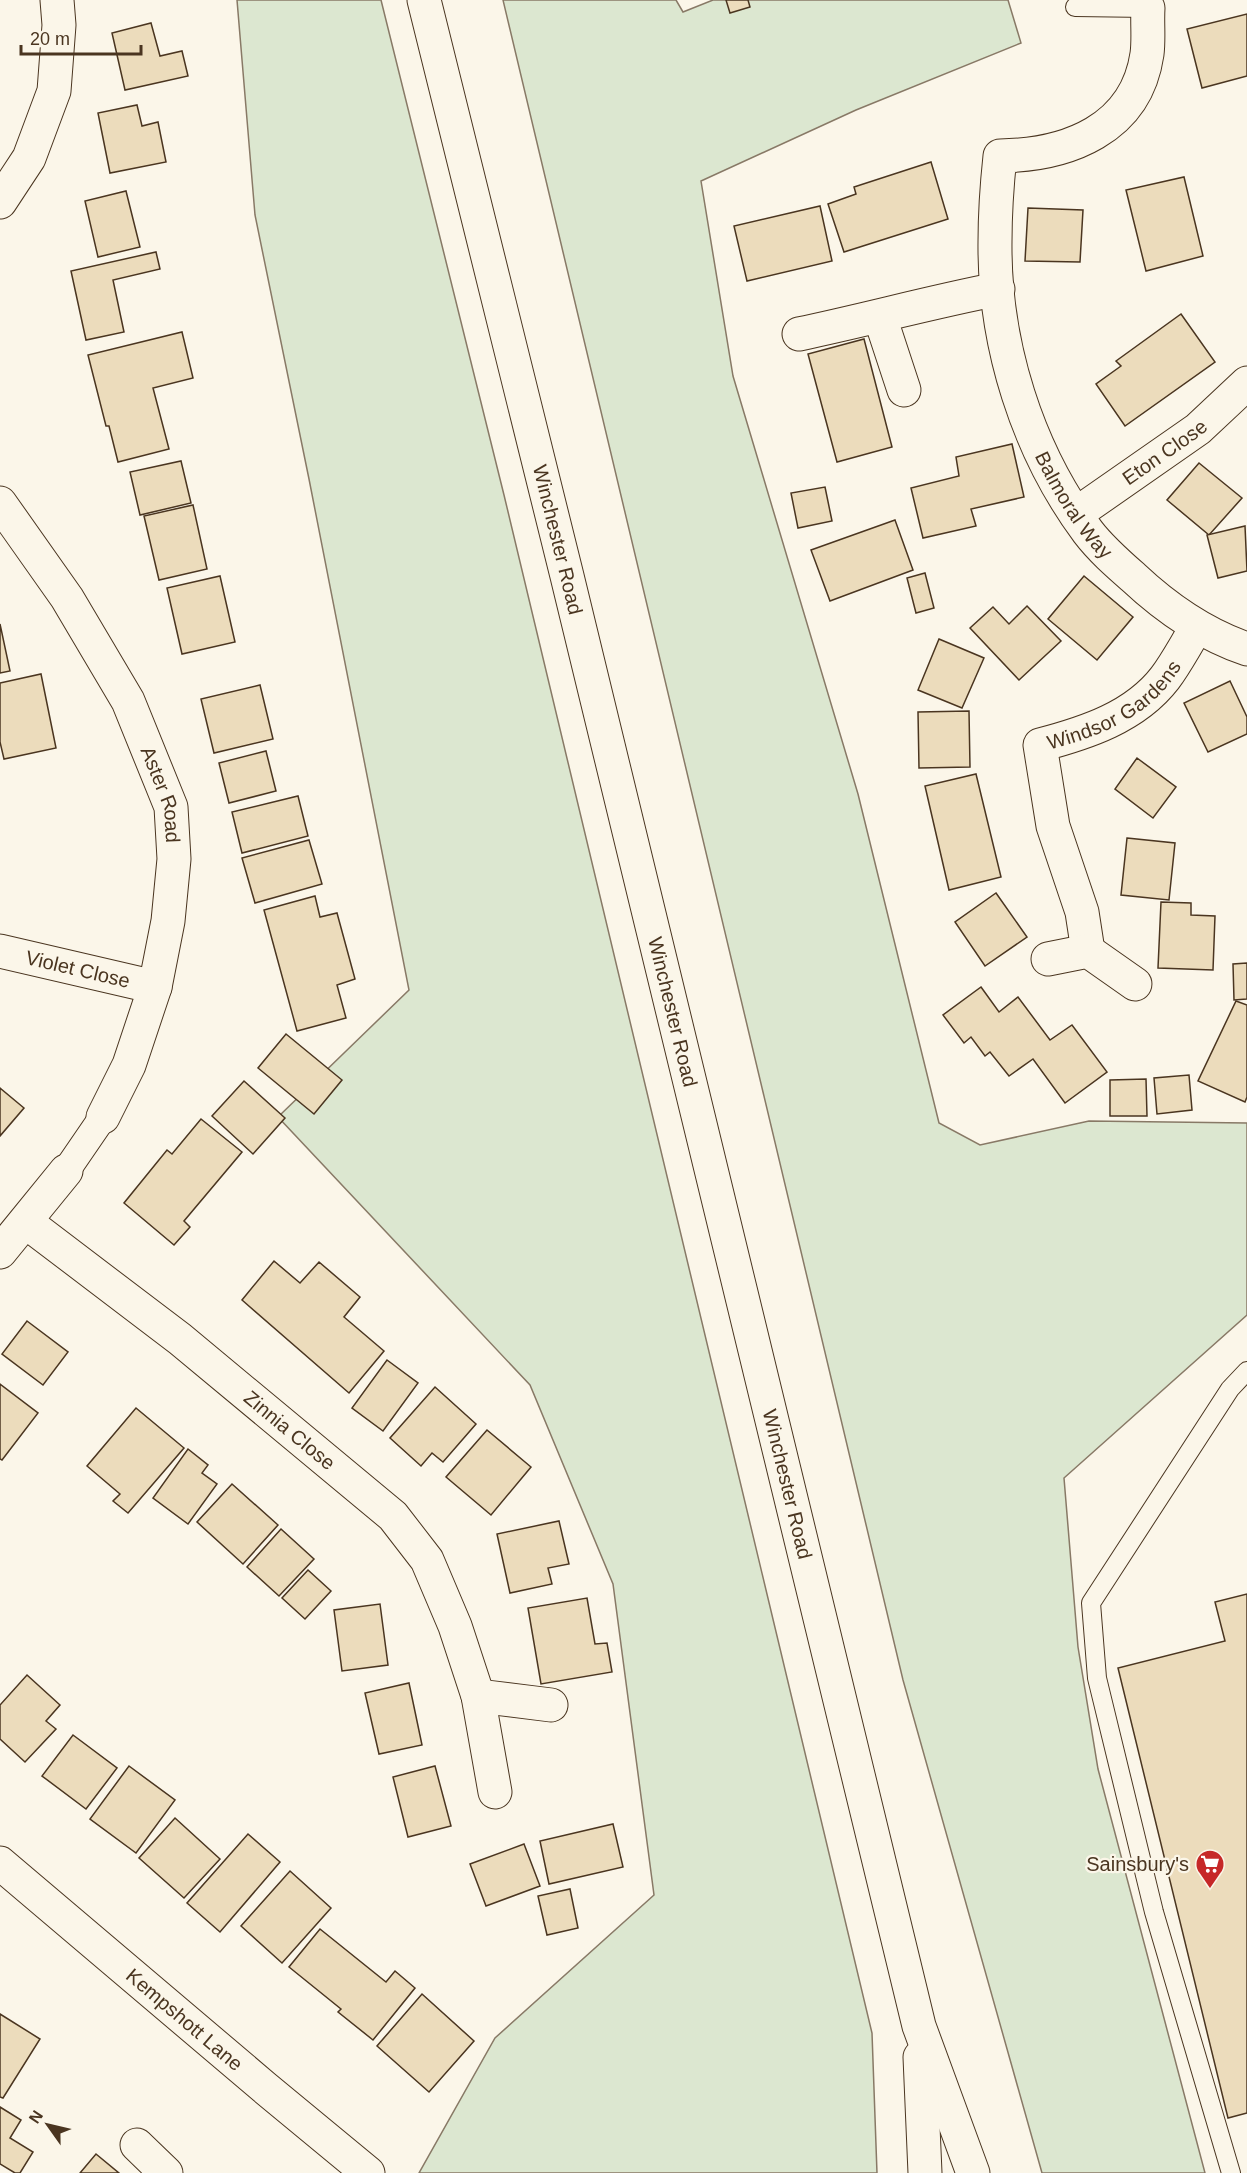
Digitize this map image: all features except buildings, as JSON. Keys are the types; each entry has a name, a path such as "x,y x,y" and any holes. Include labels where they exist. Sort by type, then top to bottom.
{"street":[{"path":"0,202 29,158 54,91 59,25 57,0"},
{"name":"Winchester Road","path":"424,0 567,576 919,2026 973,2173"},
{"name":"Balmoral Way","path":"1148,8 1145,63 1132,97 1115,117 1092,135 1076,143 1028,155 1000,156 994,243 1007,349 1029,426 1046,463 1089,534 1167,607 1197,627 1247,649"},
{"path":"799,334 998,289"},
{"path":"880,317 904,390"},
{"name":"Eton Close","path":"1076,514 1198,429 1247,383"},
{"name":"Aster Road","path":"0,503 67,598 128,700 171,807 173,870 168,921 155,987 129,1065 103,1117"},
{"name":"Windsor Gardens","path":"1088,951 1082,912 1053,826 1040,745 1096,728 1134,708 1165,678 1197,627"},
{"name":"Violet Close","path":"0,951 155,987"},
{"path":"1048,959 1088,951 1135,984"},
{"path":"0,1252 66,1170 103,1117"},
{"name":"Zinnia Close","path":"26,1222 180,1339 393,1516 427,1560 455,1626 478,1696 495,1792"},
{"path":"478,1696 551,1705"},
{"name":"Kempshott Lane","path":"0,1863 368,2173"},
{"name":"Winchester Road","path":"919,2026 925,2173"},
{"path":"137,2145 166,2173"}],"lane":[{"path":"1075,7 1148,8"},
{"path":"1231,2173 1154,1912 1097,1678 1091,1603 1230,1389 1247,1371"}],"green space":[{"path":"237,0 381,0 504,495 872,2033 877,2173 419,2173 495,2038 654,1895 613,1584 530,1385 278,1117 409,990 255,215"},
{"path":"503,0 676,0 683,12 713,0 1008,0 1021,43 856,110 701,181 733,376 858,794 939,1123 980,1145 1089,1121 1247,1123 1247,1315 1064,1478 1078,1647 1098,1769 1205,2173 1042,2173 903,1680"}],"place":[{"name":"Sainsbury's","path":"1210,1890"}]}
